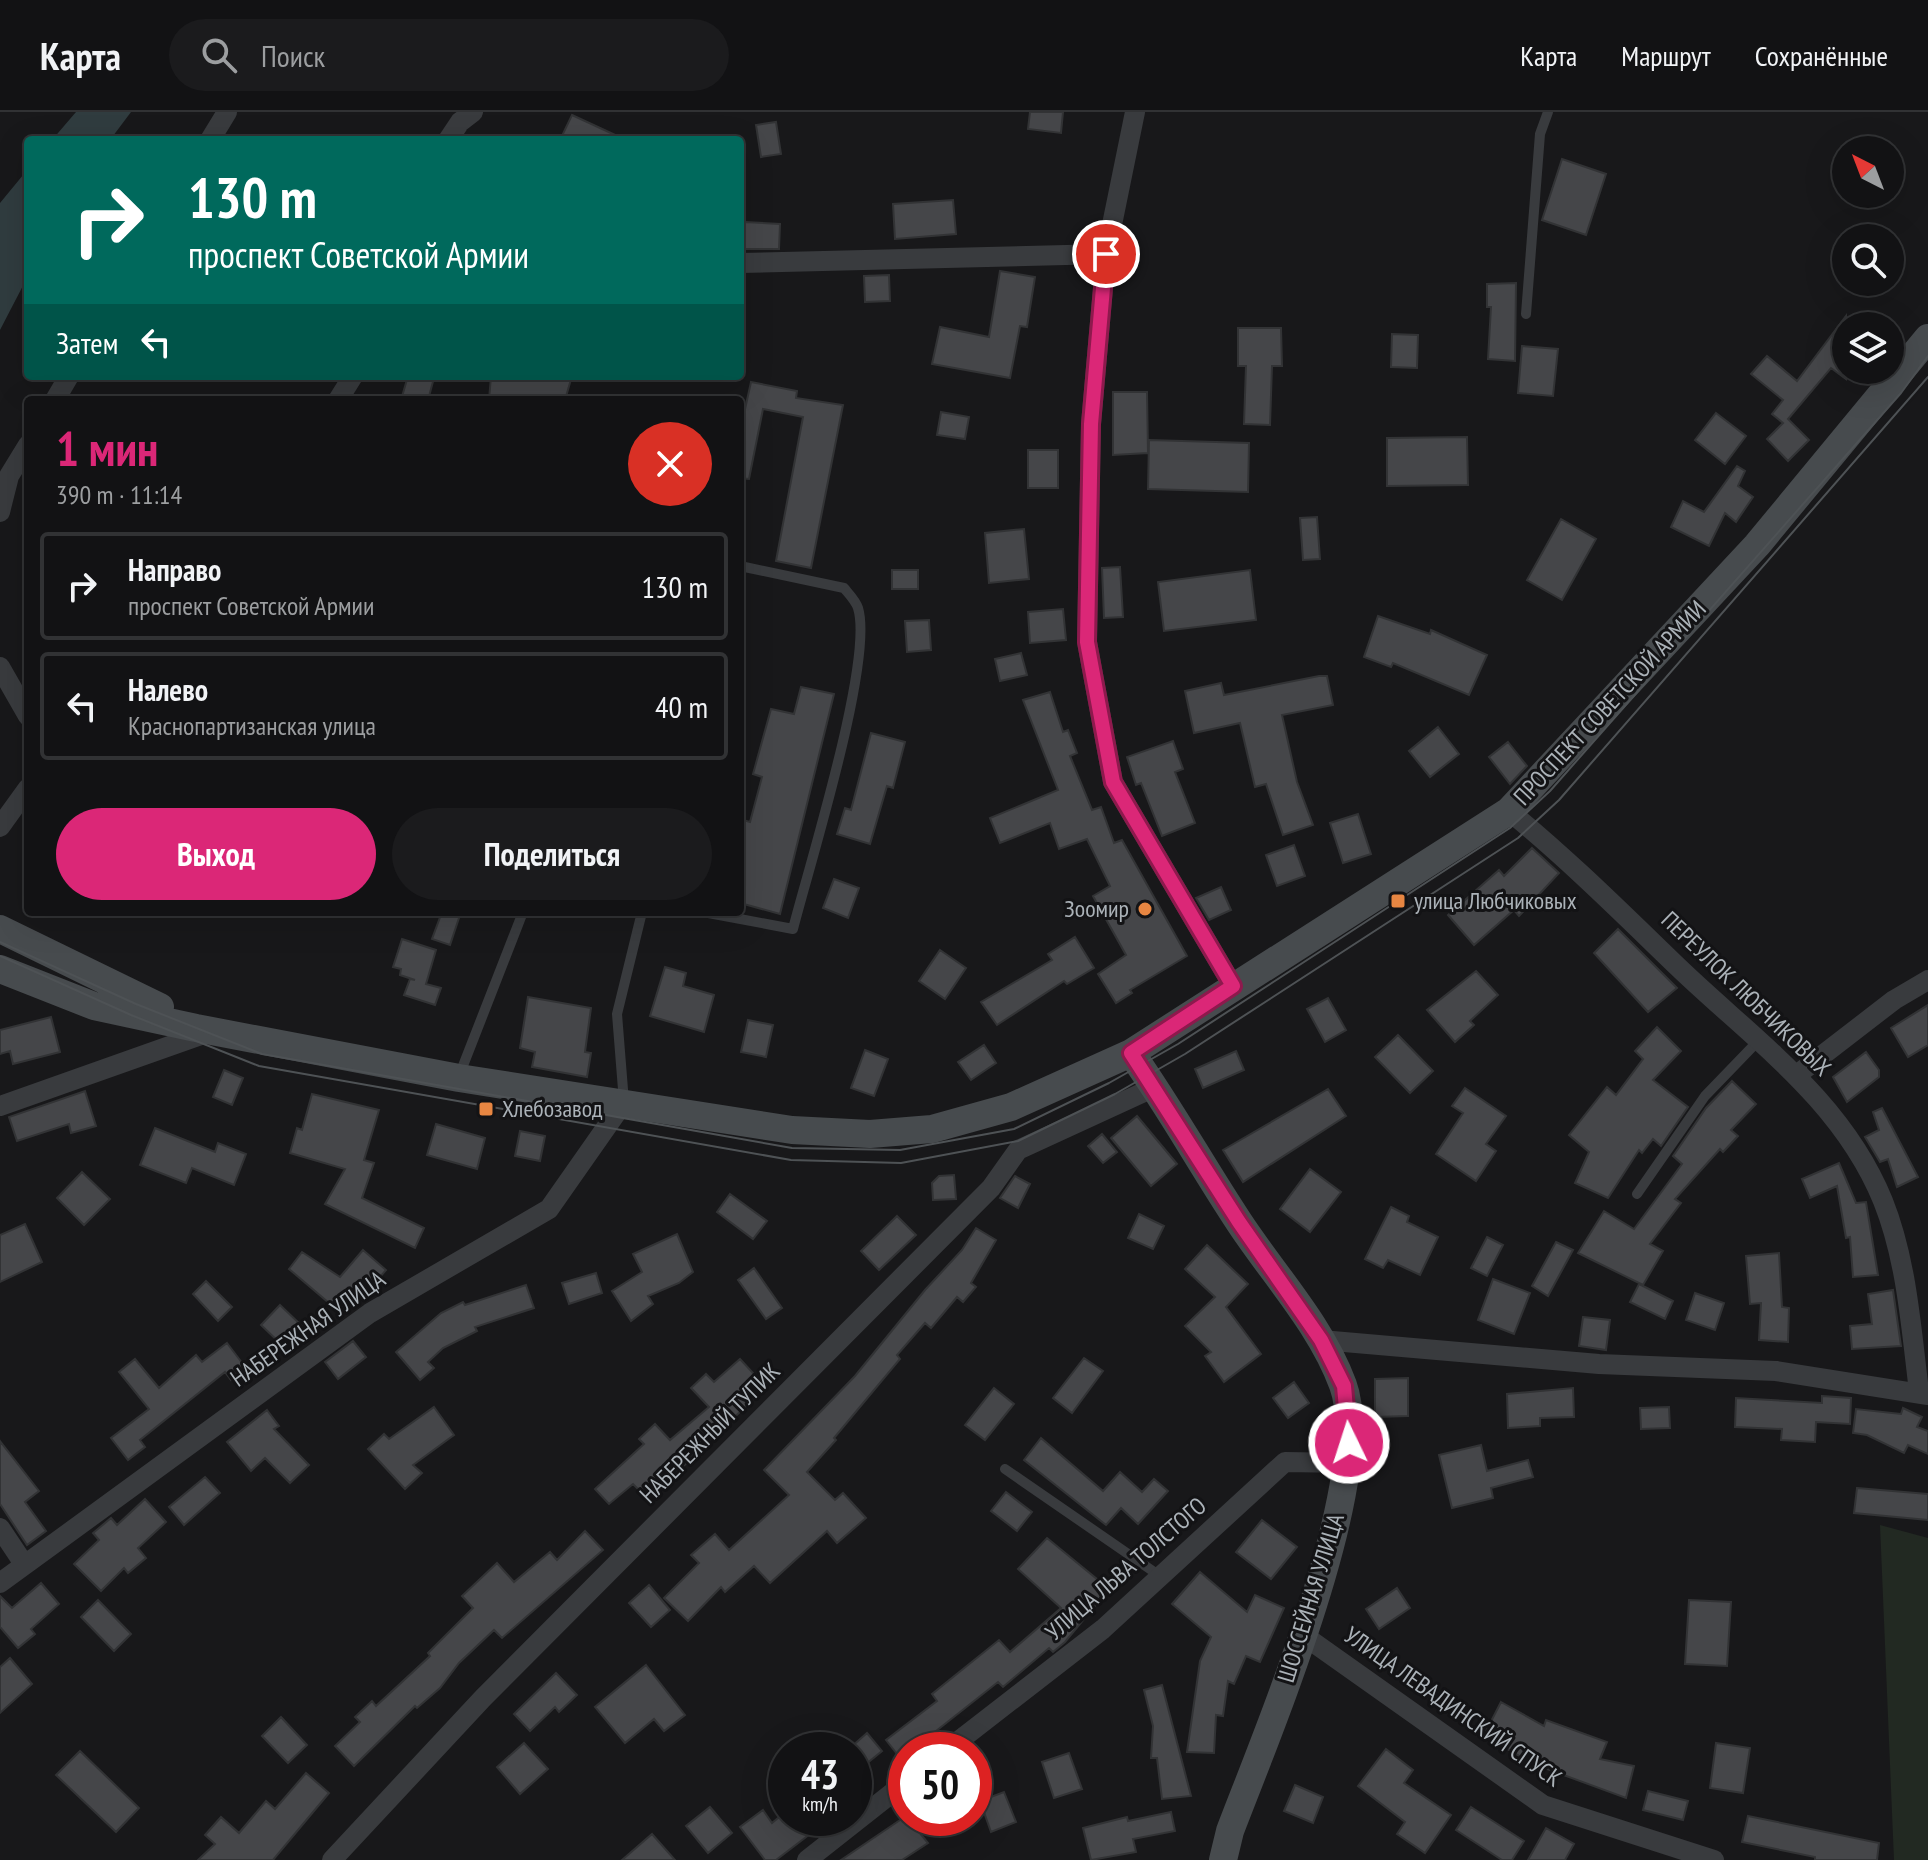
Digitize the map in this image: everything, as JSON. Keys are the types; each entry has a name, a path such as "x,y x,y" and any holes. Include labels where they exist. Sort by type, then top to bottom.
{"main road":[{"name":"ПРОСПЕКТ СОВЕТСКОЙ АРМИИ","path":"0,969 94,1006 212,1031 459,1078 792,1130 870,1134 932,1129 1011,1107 1131,1053 1509,811 1757,545 1928,338"},
{"name":"ПРОСПЕКТ СОВЕТСКОЙ АРМИИ","path":"0,929 105,983 212,1031"},
{"name":"ШОССЕЙНАЯ УЛИЦА","path":"1131,1053 1239,1222 1321,1340 1344,1386 1350,1422 1349,1463 1303,1635 1223,1860"}],"street":[{"path":"212,136 227,112"},
{"path":"451,136 460,122 473,112"},
{"path":"1135,112 1106,254 1091,424 1087,642 1113,782 1233,986"},
{"path":"744,263 1106,254"},
{"path":"0,512 9,476 24,452"},
{"path":"0,667 24,709"},
{"path":"0,827 24,794"},
{"name":"ПЕРЕУЛОК ЛЮБЧИКОВЫХ","path":"1509,811 1601,891 1680,969 1798,1074 1849,1136 1884,1202 1904,1277 1924,1393"},
{"path":"1798,1074 1894,1000 1928,980"},
{"path":"0,1106 212,1031"},
{"name":"НАБЕРЕЖНЫЙ ТУПИК","path":"332,1860 483,1698 991,1188 1018,1150 1155,1087"},
{"name":"НАБЕРЕЖНАЯ УЛИЦА","path":"0,1583 370,1313 549,1209 624,1102"},
{"path":"1321,1340 1599,1364 1776,1371 1924,1393"},
{"name":"УЛИЦА ЛЬВА ТОЛСТОГО","path":"970,1732 1103,1629 1285,1462 1349,1463"},
{"path":"0,1528 24,1564"},
{"name":"УЛИЦА ЛЕВАДИНСКИЙ СПУСК","path":"1303,1635 1543,1805 1714,1860"},
{"path":"807,1860 888,1796"}],"lane":[{"path":"1526,314 1538,150 1548,112"},
{"path":"724,916 793,929 846,720 861,644 858,607 844,588 744,567"},
{"path":"459,1078 521,916"},
{"path":"624,1102 617,1014 641,916"},
{"path":"1637,1194 1705,1096 1760,1039"},
{"path":"1005,1469 1160,1576"}],"shaded area":[{"path":"76,112 131,112 113,136 55,136"},
{"path":"24,174 24,284 0,330 0,203"},
{"path":"1880,1525 1928,1538 1928,1860 1894,1860"}],"building":[{"path":"1030,112 1063,112 1061,133 1028,129"},
{"path":"572,115 617,136 562,136"},
{"path":"776,122 781,154 761,157 756,125"},
{"path":"1562,159 1606,174 1586,235 1542,220"},
{"path":"953,200 956,234 895,239 893,204"},
{"path":"745,222 780,224 779,249 744,249"},
{"path":"1000,271 1035,277 1027,327 1020,326 1010,378 932,364 940,327 989,337"},
{"path":"889,275 890,301 865,302 864,276"},
{"path":"1516,283 1515,361 1488,359 1491,307 1487,307 1487,284"},
{"path":"1238,328 1281,328 1282,366 1272,366 1270,425 1244,424 1246,366 1238,366"},
{"path":"1392,334 1418,335 1417,368 1391,367"},
{"path":"1832,335 1832,369 1788,419 1809,440 1788,461 1767,439 1783,423 1772,414 1783,400 1751,374 1767,356 1797,381"},
{"path":"1522,346 1558,349 1553,396 1518,393"},
{"path":"407,380 433,380 429,396 402,396"},
{"path":"491,380 571,380 566,396 489,396"},
{"path":"751,382 797,391 796,398 843,405 811,568 776,561 803,417 763,409 749,479 744,478 744,414"},
{"path":"1113,392 1147,392 1148,453 1113,455"},
{"path":"941,412 969,417 965,439 937,435"},
{"path":"1716,413 1746,436 1725,464 1695,440"},
{"path":"1467,437 1468,485 1387,486 1387,438"},
{"path":"1149,440 1249,443 1248,492 1148,489"},
{"path":"1028,450 1058,450 1058,488 1028,488"},
{"path":"1737,466 1745,471 1738,486 1753,497 1736,522 1725,513 1709,546 1671,527 1683,501 1704,512"},
{"path":"1317,517 1320,559 1303,560 1300,518"},
{"path":"1561,519 1596,539 1562,600 1527,580"},
{"path":"1024,529 1029,579 989,583 985,533"},
{"path":"1120,567 1123,617 1104,618 1102,568"},
{"path":"892,570 918,570 918,589 892,589"},
{"path":"1250,570 1256,620 1164,631 1158,582"},
{"path":"1063,609 1066,640 1030,643 1028,612"},
{"path":"1378,616 1430,634 1431,630 1487,655 1469,695 1393,663 1391,667 1364,657"},
{"path":"929,620 931,650 907,652 905,621"},
{"path":"1021,653 1027,675 1000,681 995,659"},
{"path":"1327,676 1333,705 1282,715 1297,782 1313,825 1283,835 1266,784 1255,787 1240,723 1194,733 1185,691 1221,683 1224,695"},
{"path":"801,687 834,694 780,914 744,904 744,820 750,822 762,777 753,774 771,709 794,714"},
{"path":"1050,692 1063,732 1068,730 1077,753 1070,756 1092,810 1101,807 1114,843 1122,840 1187,956 1130,990 1132,993 1116,1003 1098,974 1126,955 1093,896 1110,886 1087,839 1059,849 1050,823 1000,843 990,818 1058,790 1023,700"},
{"path":"1438,727 1459,754 1430,777 1409,751"},
{"path":"871,733 905,742 893,788 887,786 870,844 837,834 845,808 851,810"},
{"path":"1173,741 1183,769 1175,772 1195,823 1162,836 1141,783 1136,785 1127,757"},
{"path":"1508,742 1527,766 1510,784 1489,757"},
{"path":"1358,814 1371,854 1343,863 1330,823"},
{"path":"1294,845 1305,876 1277,886 1266,855"},
{"path":"1532,848 1559,873 1519,916 1514,910 1474,945 1448,915 1499,870 1504,876"},
{"path":"834,879 859,888 848,918 823,908"},
{"path":"1221,887 1231,910 1209,920 1196,898"},
{"path":"441,916 460,916 450,945 432,939"},
{"path":"1618,929 1677,988 1648,1012 1594,953"},
{"path":"1075,937 1094,968 1067,984 1064,981 997,1025 981,1002 1052,960 1048,954"},
{"path":"402,939 436,950 426,984 441,988 435,1005 404,995 410,979 415,980 400,975 401,969 393,967"},
{"path":"940,950 966,968 945,999 919,981"},
{"path":"665,967 686,973 683,986 714,995 704,1032 650,1016"},
{"path":"1476,971 1498,995 1470,1021 1474,1025 1455,1042 1427,1010"},
{"path":"528,997 591,1008 585,1052 591,1053 587,1077 532,1067 535,1052 520,1048"},
{"path":"1328,998 1346,1030 1325,1042 1307,1009"},
{"path":"1928,1005 1928,1045 1908,1057 1891,1028"},
{"path":"51,1017 60,1052 13,1064 10,1051 0,1054 0,1030"},
{"path":"748,1020 773,1025 766,1057 741,1052"},
{"path":"1657,1027 1681,1051 1653,1080 1688,1107 1661,1146 1653,1139 1642,1153 1639,1150 1608,1198 1575,1183 1589,1152 1569,1135 1607,1087 1616,1095 1643,1059 1635,1051"},
{"path":"1398,1035 1433,1071 1410,1093 1375,1057"},
{"path":"984,1045 996,1063 971,1080 958,1062"},
{"path":"865,1050 888,1059 874,1096 851,1088"},
{"path":"1236,1051 1244,1070 1203,1088 1195,1069"},
{"path":"1866,1052 1879,1070 1879,1077 1847,1102 1833,1077"},
{"path":"224,1070 243,1078 232,1105 213,1097"},
{"path":"1732,1081 1756,1104 1731,1130 1738,1136 1723,1152 1720,1149 1675,1199 1681,1203 1650,1244 1663,1251 1643,1285 1578,1253 1604,1211 1634,1229 1682,1164 1673,1156 1706,1108"},
{"path":"1465,1088 1506,1116 1486,1144 1496,1151 1476,1181 1436,1154 1463,1113 1452,1106"},
{"path":"1328,1089 1346,1116 1243,1182 1223,1150"},
{"path":"85,1091 96,1126 71,1133 69,1124 17,1141 9,1117"},
{"path":"312,1094 379,1110 364,1160 374,1163 362,1198 424,1228 415,1248 325,1204 345,1169 290,1153 297,1128 302,1130"},
{"path":"1882,1108 1918,1177 1897,1187 1888,1159 1880,1162 1865,1137 1879,1130 1873,1112"},
{"path":"1137,1116 1177,1164 1151,1186 1111,1138"},
{"path":"436,1124 485,1138 477,1169 427,1155"},
{"path":"155,1128 215,1152 218,1143 246,1154 234,1185 192,1168 186,1183 140,1165"},
{"path":"520,1131 545,1136 540,1161 515,1156"},
{"path":"1102,1134 1117,1152 1103,1163 1088,1146"},
{"path":"1839,1163 1856,1203 1866,1202 1878,1275 1853,1277 1850,1237 1846,1238 1837,1186 1810,1198 1802,1179"},
{"path":"1310,1169 1341,1192 1310,1232 1280,1209"},
{"path":"82,1172 110,1199 84,1225 57,1198"},
{"path":"954,1175 956,1199 933,1200 932,1183 939,1176"},
{"path":"1015,1176 1030,1184 1018,1208 1000,1198"},
{"path":"730,1194 767,1221 753,1239 717,1212"},
{"path":"1391,1207 1409,1216 1407,1222 1438,1237 1420,1275 1388,1260 1383,1268 1365,1259"},
{"path":"1139,1214 1164,1226 1153,1249 1128,1238"},
{"path":"897,1216 916,1235 879,1270 861,1251"},
{"path":"25,1224 42,1262 0,1282 0,1235"},
{"path":"976,1228 996,1240 971,1283 976,1287 963,1302 957,1297 931,1328 925,1323 897,1355 900,1359 834,1438 836,1440 807,1472 835,1500 843,1493 866,1518 837,1543 827,1531 770,1583 754,1566 725,1592 721,1587 688,1621 664,1598 699,1563 691,1555 715,1534 729,1550 789,1495 764,1470 855,1376 962,1250"},
{"path":"677,1234 693,1272 679,1283 648,1296 653,1304 631,1321 612,1291 642,1272 633,1254"},
{"path":"1487,1237 1503,1245 1487,1276 1471,1268"},
{"path":"1556,1242 1573,1250 1548,1296 1532,1286"},
{"path":"1207,1245 1248,1284 1226,1307 1261,1354 1224,1382 1205,1356 1211,1352 1185,1326 1215,1297 1185,1269"},
{"path":"363,1250 386,1270 369,1290 365,1287 342,1314 289,1269 302,1252 340,1277"},
{"path":"1779,1253 1782,1307 1789,1308 1788,1342 1759,1340 1761,1303 1750,1304 1746,1256"},
{"path":"754,1268 782,1308 766,1319 738,1280"},
{"path":"596,1273 602,1293 569,1304 562,1283"},
{"path":"1493,1279 1530,1293 1514,1334 1478,1320"},
{"path":"206,1281 232,1307 218,1321 193,1294"},
{"path":"1639,1284 1673,1301 1665,1319 1630,1302"},
{"path":"526,1285 534,1308 475,1327 477,1331 443,1348 428,1362 434,1368 420,1380 396,1352 441,1313 463,1302 465,1305"},
{"path":"1893,1290 1901,1346 1852,1349 1850,1326 1872,1324 1868,1294"},
{"path":"1695,1293 1724,1303 1715,1330 1686,1320"},
{"path":"280,1305 302,1326 283,1346 261,1325"},
{"path":"1583,1317 1610,1320 1606,1350 1579,1346"},
{"path":"353,1341 366,1357 338,1379 325,1362"},
{"path":"227,1343 246,1368 231,1380 225,1372 140,1440 145,1447 128,1460 111,1438 149,1409 119,1372 135,1359 159,1388 196,1355 202,1362"},
{"path":"1084,1358 1103,1371 1072,1413 1053,1398"},
{"path":"740,1359 766,1387 673,1476 666,1469 641,1492 633,1484 609,1504 595,1489 644,1444 639,1439 655,1424 670,1440 709,1407 691,1388 706,1374 714,1382"},
{"path":"1408,1378 1408,1416 1375,1417 1375,1379"},
{"path":"1294,1382 1309,1403 1288,1418 1273,1398"},
{"path":"994,1388 1014,1404 985,1440 965,1425"},
{"path":"1573,1388 1574,1417 1540,1418 1540,1426 1508,1428 1507,1394"},
{"path":"1822,1396 1851,1398 1850,1424 1816,1422 1815,1442 1781,1440 1782,1429 1735,1427 1736,1398 1822,1403"},
{"path":"434,1407 454,1435 413,1465 422,1473 405,1489 368,1449 384,1434 389,1439"},
{"path":"1669,1407 1670,1428 1641,1429 1640,1408"},
{"path":"1903,1408 1922,1417 1917,1427 1928,1431 1928,1454 1908,1445 1904,1453 1867,1435 1853,1433 1856,1409 1901,1414"},
{"path":"267,1410 279,1426 274,1429 309,1465 290,1483 265,1458 251,1471 227,1442"},
{"path":"1041,1438 1103,1491 1120,1472 1142,1492 1154,1479 1168,1491 1138,1524 1121,1508 1106,1525 1024,1460"},
{"path":"0,1441 39,1491 25,1502 46,1531 27,1545 0,1504"},
{"path":"1481,1445 1487,1471 1528,1460 1533,1477 1491,1488 1493,1498 1452,1508 1439,1455"},
{"path":"205,1477 220,1493 184,1525 169,1507"},
{"path":"1857,1488 1928,1494 1928,1520 1854,1513"},
{"path":"1006,1492 1032,1512 1017,1531 991,1511"},
{"path":"145,1499 166,1522 138,1548 146,1558 128,1573 124,1568 101,1591 74,1564 99,1540 93,1533 111,1518 117,1525"},
{"path":"1262,1520 1297,1547 1271,1579 1236,1552"},
{"path":"585,1531 603,1550 502,1638 494,1630 459,1663 440,1688 417,1708 415,1706 354,1766 335,1746 360,1722 355,1717 372,1701 376,1706 430,1656 428,1653 473,1608 462,1596 497,1563 514,1582 550,1552 557,1560"},
{"path":"1047,1538 1109,1589 1065,1642 1053,1652 1049,1648 1003,1687 998,1682 935,1732 896,1732 937,1701 932,1694 999,1640 1010,1652 1061,1608 1018,1569"},
{"path":"1200,1572 1247,1612 1255,1595 1284,1608 1260,1662 1246,1656 1234,1684 1228,1681 1223,1716 1216,1715 1214,1753 1187,1752 1200,1661 1211,1637 1172,1604"},
{"path":"41,1583 59,1604 31,1629 35,1634 18,1648 0,1627 0,1596 12,1608"},
{"path":"649,1585 670,1610 651,1627 629,1603"},
{"path":"1397,1588 1410,1608 1379,1629 1366,1609"},
{"path":"98,1600 131,1634 114,1651 81,1617"},
{"path":"1689,1600 1731,1602 1727,1666 1685,1664"},
{"path":"10,1658 32,1684 0,1713 0,1667"},
{"path":"646,1665 685,1715 664,1731 654,1719 625,1743 595,1707"},
{"path":"556,1673 577,1695 559,1712 555,1707 530,1731 514,1714"},
{"path":"1162,1685 1191,1796 1162,1799 1157,1758 1151,1758 1153,1726 1144,1690"},
{"path":"1501,1702 1544,1726 1546,1720 1607,1742 1600,1759 1634,1766 1626,1798 1531,1763 1484,1735"},
{"path":"281,1717 307,1745 288,1763 262,1736"},
{"path":"872,1739 882,1751 872,1759"},
{"path":"524,1743 548,1769 520,1794 497,1767"},
{"path":"1716,1743 1750,1748 1743,1793 1710,1788"},
{"path":"1386,1749 1413,1770 1404,1783 1451,1815 1425,1853 1397,1834 1405,1822 1358,1786"},
{"path":"80,1751 139,1808 116,1832 56,1775"},
{"path":"1069,1753 1082,1789 1054,1798 1042,1762"},
{"path":"306,1773 329,1793 273,1860 198,1860 215,1844 205,1835 221,1817 239,1833 266,1801 275,1809"},
{"path":"1295,1785 1323,1797 1313,1823 1284,1811"},
{"path":"1648,1791 1688,1801 1683,1820 1643,1810"},
{"path":"1004,1792 1016,1822 992,1832 992,1796"},
{"path":"710,1807 732,1833 708,1853 686,1826"},
{"path":"1471,1807 1524,1841 1512,1860 1502,1860 1456,1830"},
{"path":"763,1810 768,1817 768,1836 807,1836 776,1860 765,1860 740,1827"},
{"path":"1171,1812 1175,1831 1133,1839 1136,1852 1091,1860 1083,1828 1127,1817 1128,1821"},
{"path":"1748,1816 1879,1843 1877,1860 1815,1860 1815,1857 1742,1842"},
{"path":"888,1828 888,1836 922,1836 928,1843 902,1860 841,1860"},
{"path":"1546,1828 1574,1844 1565,1860 1528,1860"},
{"path":"652,1834 675,1860 622,1860"}],"tram line":[{"path":"0,942 136,1004 262,1054 792,1148 900,1150 1014,1129 1109,1083 1178,1044 1510,828 1550,791 1901,393 1928,356"},
{"path":"0,956 131,1015 259,1066 791,1160 901,1163 1018,1141 1115,1094 1185,1054 1518,838 1559,800 1928,377"}],"place":[{"name":"улица Любчиковых","path":"1398,901"},
{"name":"Зоомир","path":"1145,909"},
{"name":"Хлебозавод","path":"486,1109"}],"route":[{"path":"1106,254 1091,424 1087,642 1113,782 1233,986 1131,1053 1239,1222 1321,1340 1344,1386 1350,1422 1349,1443"}]}
